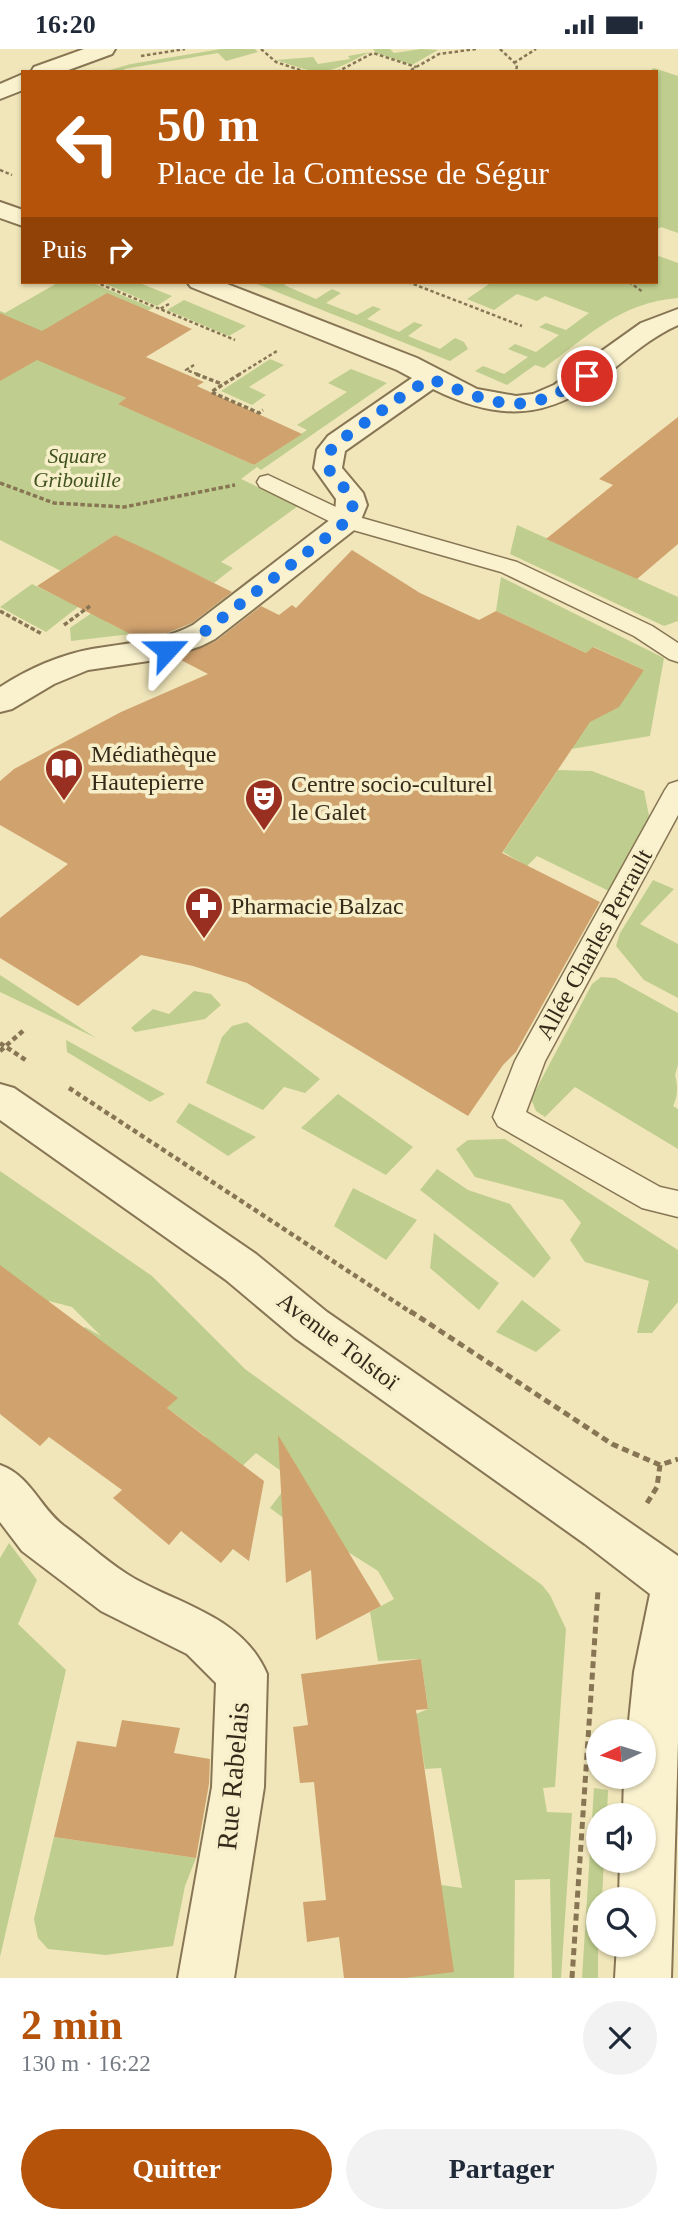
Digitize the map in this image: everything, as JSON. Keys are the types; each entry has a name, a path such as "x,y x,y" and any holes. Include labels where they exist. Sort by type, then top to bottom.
{"street":[{"path":"47,70 104,49"},
{"path":"0,92 21,82"},
{"path":"0,209 21,218"},
{"path":"205,284 407,364 431,379 481,398 506,404 531,404 554,396 656,323 678,317"},
{"path":"0,702 37,679 88,660 167,650 187,643 344,524 353,511 353,502 350,493 328,468 331,450 338,442 431,379"},
{"path":"268,482 344,524 509,567 643,631 678,654"},
{"name":"Allée Charles Perrault","path":"678,790 530,1061 509,1117 653,1199 678,1205"},
{"name":"Avenue Tolstoï","path":"0,1099 241,1267 311,1325 677,1584"},
{"name":"Rue Rabelais","path":"0,1486 39,1535 118,1595 205,1637 242,1674 238,1787 205,1978"},
{"path":"643,1978 652,1755 659,1672 677,1584"}],"path":[{"path":"261,49 276,62 300,70"},
{"path":"411,70 439,54 476,49"},
{"path":"500,49 514,63 516,70"},
{"path":"514,63 536,49"},
{"path":"340,70 371,51 416,67"},
{"path":"99,284 160,309"},
{"path":"413,284 522,326"},
{"path":"263,410 259,413 211,392 281,348"},
{"path":"194,365 187,370 223,384"},
{"path":"0,483 54,503 124,507 218,486 268,482"},
{"path":"0,611 47,636"},
{"path":"24,1030 2,1046 28,1062"},
{"path":"64,1084 612,1444 660,1465 678,1459"},
{"path":"588,1719 595,1604 600,1580"},
{"path":"572,1978 586,1745"}],"green space":[{"path":"221,49 255,49 258,52 226,61 218,53 124,70 110,70"},
{"path":"373,49 390,49 394,53 421,49 438,50 412,65 376,53"},
{"path":"370,52 328,70 305,69 276,60 313,57 318,64 350,59 348,56"},
{"path":"654,68 678,76 678,233 661,227 658,229 658,70 651,70"},
{"path":"658,256 678,263 678,298 639,306 622,314 544,368 535,365 507,385 475,371 483,366 504,374 528,357 508,349 515,344 536,352 559,335 539,327 546,323 566,330 589,313 545,296 537,301 517,294 494,310 467,299 489,284 658,284"},
{"path":"56,284 95,284 153,308 143,313 46,333 0,330 0,311 5,313"},
{"path":"106,284 142,284 172,296 157,306"},
{"path":"257,284 286,284 316,299 332,289 341,293 326,303 357,315 373,306 381,309 367,319 399,332 414,322 423,325 408,336 440,349 455,338 464,342 468,349 450,361"},
{"path":"184,300 246,326 229,336 167,310"},
{"name":"Square Gribouille","path":"72,339 103,388 126,398 119,404 254,465 307,430 297,425 347,392 328,383 351,369 387,383 261,470 257,467 241,479 298,506 221,562 233,568 214,583 115,535 61,571 0,540 0,373"},
{"path":"270,359 284,365 249,387 266,395 252,405 221,391"},
{"path":"517,525 678,597 678,621 664,626 510,554"},
{"path":"501,577 664,658 650,736 559,751 644,670 594,647 586,653 496,611"},
{"path":"32,584 65,600 83,603 46,632 0,607"},
{"path":"96,610 107,622 131,634 71,641 70,628"},
{"path":"558,770 592,771 644,791 652,830 611,892 537,856 527,866 503,852"},
{"path":"653,880 674,889 640,924 678,944 678,998 644,980 616,946 620,933"},
{"path":"0,975 96,1038 0,992"},
{"path":"601,977 615,978 678,1013 678,1065 675,1075 677,1091 673,1106 678,1109 678,1149 575,1087 545,1117 536,1111 531,1099 592,984"},
{"path":"194,991 211,994 221,1005 205,1019 135,1032 131,1028 153,1009 169,1014"},
{"path":"247,1022 320,1079 305,1093 284,1087 263,1110 206,1083 222,1037 232,1026"},
{"path":"66,1040 165,1094 150,1102 67,1052"},
{"path":"338,1094 413,1147 386,1175 301,1128"},
{"path":"189,1103 256,1137 228,1156 176,1122"},
{"path":"505,1139 678,1250 678,1302 652,1333 637,1333 649,1281 585,1262 570,1240 581,1223 563,1200 475,1177 456,1149 468,1140"},
{"path":"437,1169 468,1190 510,1204 551,1258 534,1278 420,1190"},
{"path":"0,1171 152,1276 245,1369 542,1585 550,1595 566,1629 555,1787 543,1788 547,1812 572,1813 561,1978 552,1978 550,1879 515,1880 514,1978 405,1978 441,1885 462,1888 441,1768 425,1769 416,1714 428,1709 421,1659 378,1661 370,1612 394,1599 378,1571 348,1552 309,1537 270,1508 292,1479 256,1453 234,1474 205,1436 167,1408 177,1398 72,1339 85,1327 101,1336 72,1307 49,1301 33,1316 0,1270"},
{"path":"353,1188 417,1220 386,1260 334,1226"},
{"path":"434,1233 499,1283 479,1310 430,1268"},
{"path":"522,1300 561,1330 536,1352 496,1332"},
{"path":"9,1543 37,1580 18,1624 66,1670 0,1957 0,1558"},
{"path":"594,1789 608,1790 607,1803 593,1803"},
{"path":"54,1837 196,1858 185,1886 173,1946 106,1955 48,1949 38,1938 34,1919"},
{"path":"589,1873 603,1873 603,1887 588,1887"},
{"path":"586,1915 586,1957 598,1957 598,1978 582,1978"}],"building":[{"path":"107,293 192,329 146,357 204,382 197,386 302,434 254,465 118,404 126,398 37,360 0,381 0,313 42,331"},
{"path":"678,417 678,544 637,579 546,539 613,485 599,479"},
{"path":"115,535 232,592 192,623 167,633 140,639 37,586"},
{"name":"Centre socio-culturel le Galet","path":"352,550 420,593 479,620 496,611 586,653 593,647 644,670 619,707 590,722 502,853 600,902 516,1052 503,1065 468,1116 247,983 193,966 141,955 78,1006 0,958 0,918 68,864 0,825 0,781 14,769 121,712 208,674 175,657 216,641 261,606 279,615 292,605 296,608"},
{"path":"0,1265 178,1398 167,1408 264,1481 249,1561 233,1549 221,1563 181,1531 169,1545 113,1498 122,1490 49,1437 40,1446 0,1414"},
{"path":"278,1435 381,1606 316,1640 311,1570 286,1583"},
{"path":"421,1659 428,1709 416,1710 454,1972 405,1978 344,1978 339,1937 307,1942 303,1902 326,1900 314,1782 300,1783 293,1727 308,1725 301,1674"},
{"path":"122,1720 180,1728 174,1753 210,1759 209,1784 196,1858 54,1837 77,1741 116,1747"}],"place":[{"name":"Médiathèque Hautepierre","path":"64,802"},
{"name":"Centre socio-culturel le Galet","path":"264,832"},
{"name":"Pharmacie Balzac","path":"204,940"}],"route":[{"path":"167,650 187,643 204,632 347,521 353,511 353,502 350,493 328,468 331,450 338,442 409,391 431,379 481,398 506,404 531,404 554,396 587,376"}]}
